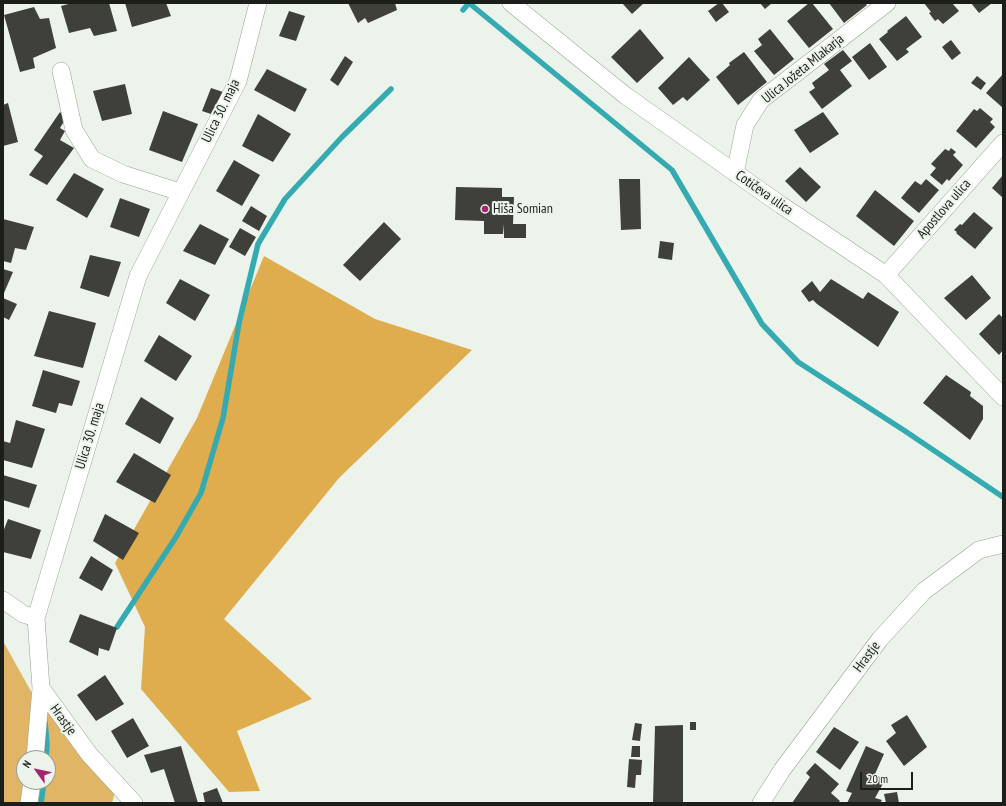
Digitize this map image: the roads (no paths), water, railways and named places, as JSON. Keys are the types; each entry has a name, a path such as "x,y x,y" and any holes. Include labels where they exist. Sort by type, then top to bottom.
{"street":[{"name":"Ulica 30. maja","path":"40,688 36,618 138,276 238,81 258,3"},
{"name":"Cotičeva ulica","path":"511,3 626,96 781,206 886,275 1003,397"},
{"name":"Ulica Jožeta Mlakarja","path":"735,172 745,125 762,100 887,3"},
{"path":"60,71 74,130 92,159 123,174 180,192"},
{"name":"Apostlova ulica","path":"886,275 1003,143"},
{"name":"Hrastje","path":"761,803 782,770 880,639 924,591 979,550 1003,544"},
{"path":"3,600 22,614 36,618"},
{"name":"Hrastje","path":"35,750 40,688"},
{"name":"Hrastje","path":"40,688 89,754 134,803"},
{"path":"29,803 31,790"}],"waterway":[{"path":"469,3 672,170 762,324 798,362 905,431 1003,497"},
{"path":"463,10 469,3"},
{"path":"117,627 176,537 201,493 223,418 239,323 258,244 285,199 342,137 391,89"},
{"path":"45,722 47,750"},
{"path":"41,803 43,790"}],"place":[{"name":"Hiša Somian","path":"485,209"}]}
